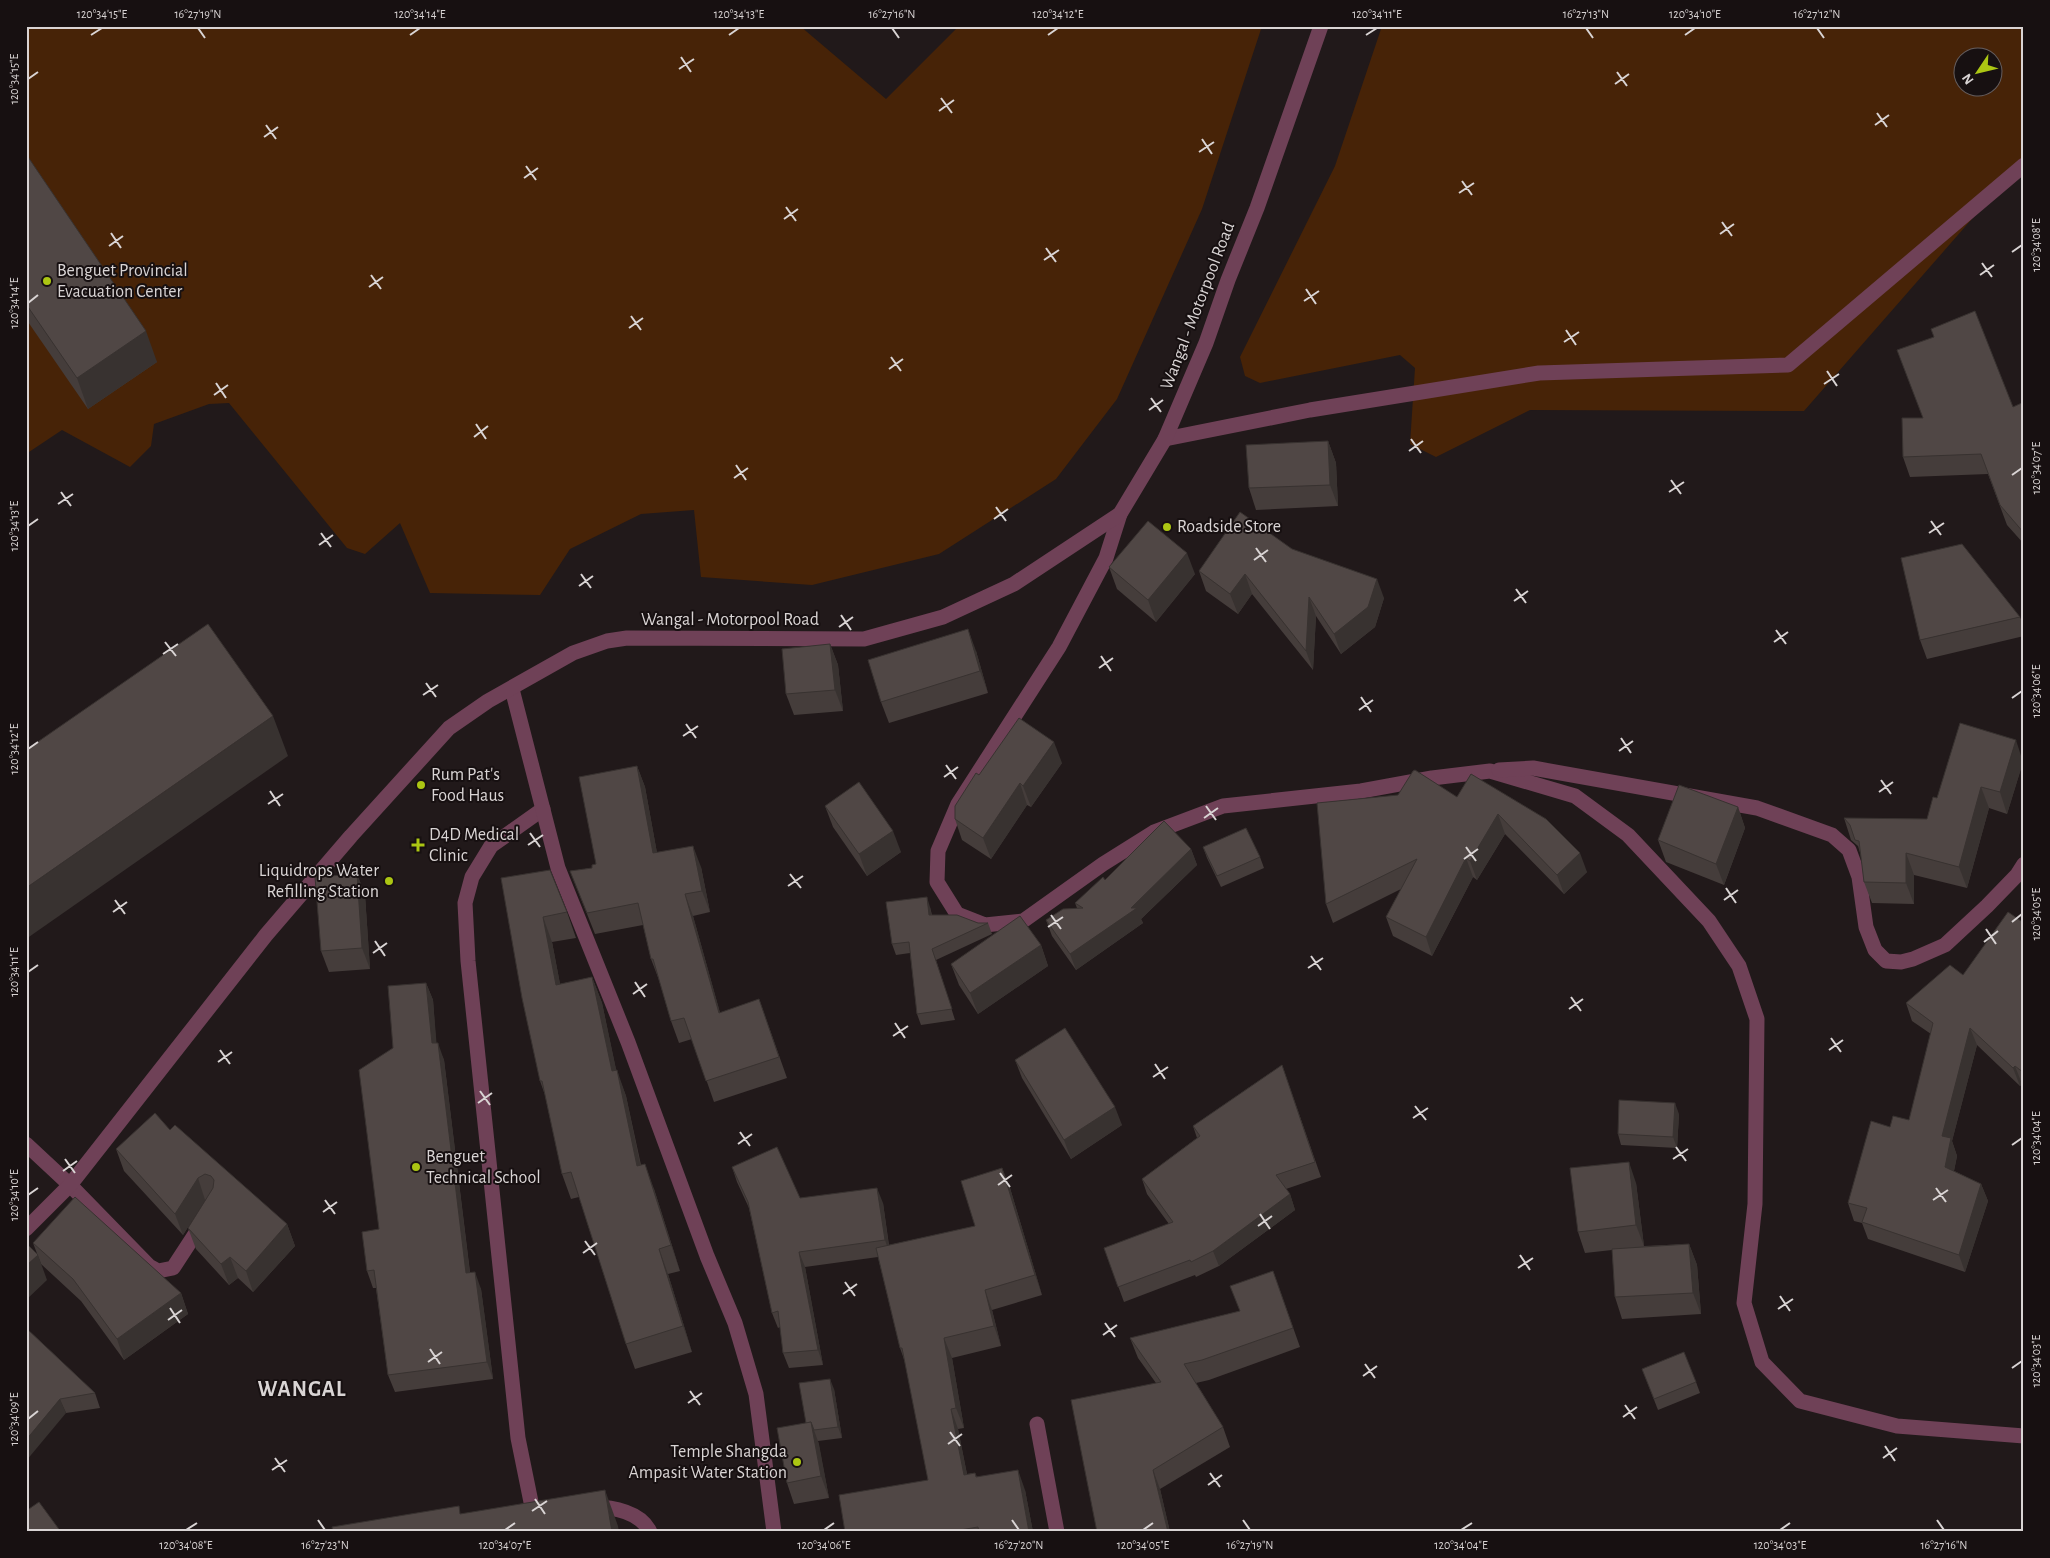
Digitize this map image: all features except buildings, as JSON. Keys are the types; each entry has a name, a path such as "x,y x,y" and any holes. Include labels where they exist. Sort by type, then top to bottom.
{"street":[{"name":"Wangal - Motorpool Road","path":"26,1229 70,1185 266,935 351,836 449,728 488,701 573,653 607,641 627,638 864,639 943,617 1014,584 1120,514 1165,438 1206,343 1228,280 1257,208 1321,26"},
{"path":"1165,438 1310,410 1539,372 1788,365 2024,165"},
{"path":"1120,514 1106,558 1059,647 958,804 938,851 937,882 957,914 985,925 1023,920 1103,864 1154,832 1223,806 1361,791 1432,778 1533,768 1757,808 1832,834 1849,850 1859,877 1866,927 1875,950 1886,961 1901,962 1913,959 1945,945 1987,906 2017,875 2024,864"},
{"path":"512,689 558,868 628,1042 707,1256 735,1323 756,1394 774,1532"},
{"path":"1490,771 1575,796 1628,835 1708,921 1739,966 1757,1019 1755,1204 1744,1302 1762,1362 1800,1401 1897,1426 2024,1436"},
{"path":"532,1507 518,1438 468,961 465,903 472,877 491,846 543,809"},
{"path":"26,1144 70,1185 149,1266 158,1272 173,1268 208,1213"},
{"path":"1037,1424 1057,1532"},
{"path":"513,1511 532,1507 550,1507"},
{"path":"578,1507 605,1507 639,1517 650,1532"}],"shaded area":[{"path":"26,26 800,26 886,99 959,26 1262,26 1202,209 1117,399 1056,479 939,554 812,585 701,577 694,510 641,514 570,549 540,595 430,593 400,523 365,554 347,548 229,403 209,404 154,424 151,446 130,467 62,430 26,454"},
{"path":"1382,26 2024,26 2024,164 2020,164 1804,411 1530,410 1436,457 1410,444 1415,368 1400,355 1260,383 1245,376 1240,357 1335,166"}],"place":[{"name":"Benguet Provincial Evacuation Center","path":"47,281"},
{"name":"Roadside Store","path":"1167,527"},
{"name":"Rum Pat's Food Haus","path":"421,785"},
{"name":"D4D Medical Clinic","path":"418,845"},
{"name":"Liquidrops Water Refilling Station","path":"389,881"},
{"name":"Benguet Technical School","path":"416,1167"},
{"name":"Temple Shangda Ampasit Water Station","path":"797,1462"}],"district":[{"name":"WANGAL","path":"302,1389"}]}
